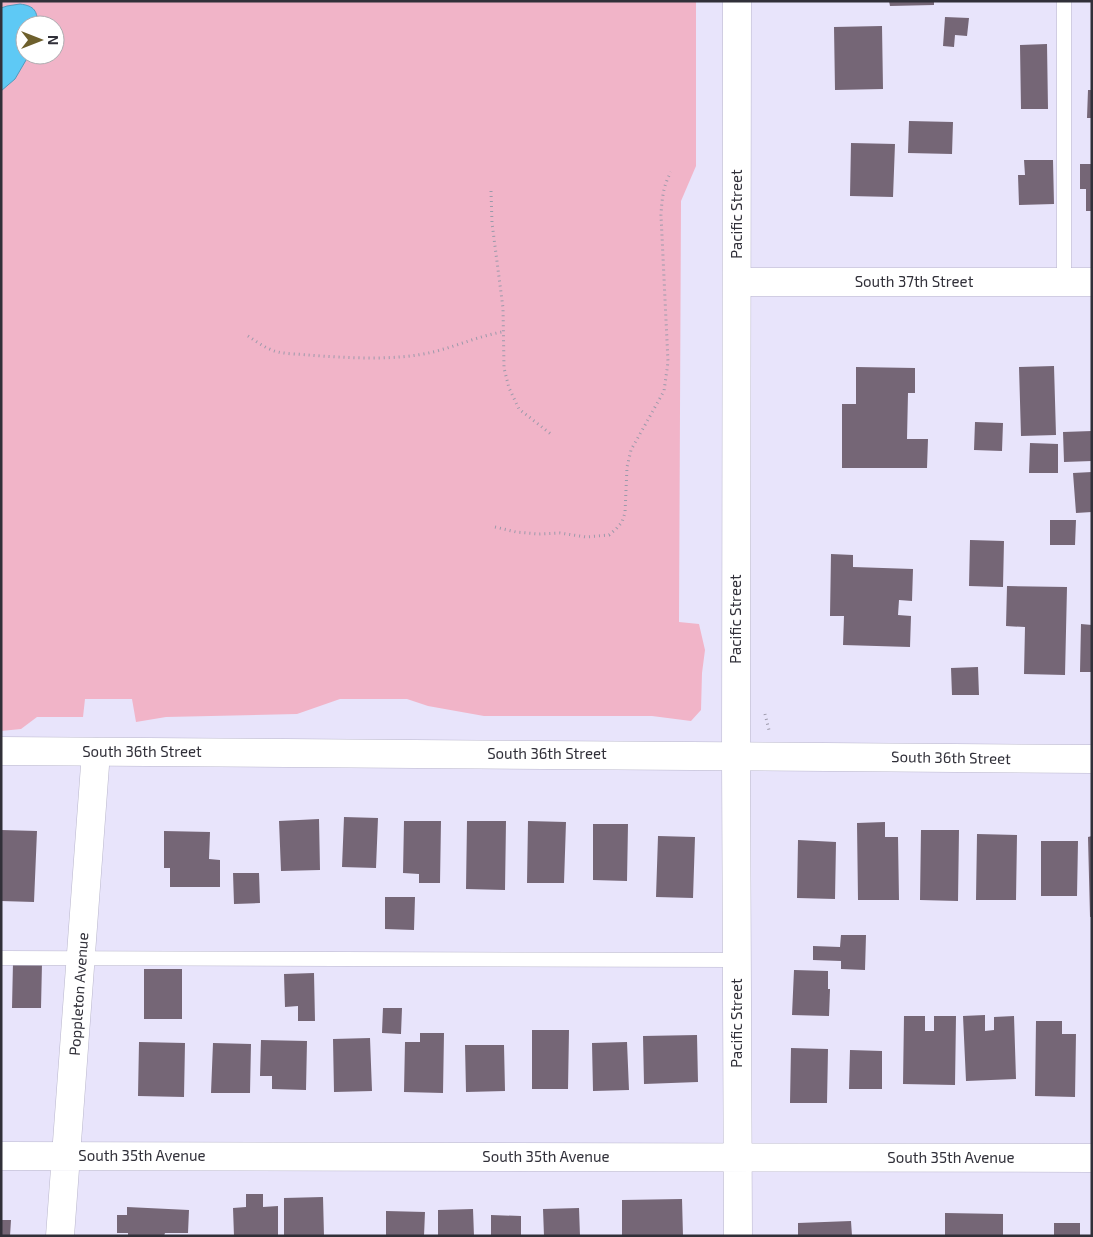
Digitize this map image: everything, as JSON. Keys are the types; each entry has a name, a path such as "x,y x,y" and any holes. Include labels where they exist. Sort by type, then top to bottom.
{"street":[{"name":"Pacific Street","path":"737,1 736,756 738,1236"},
{"name":"South 37th Street","path":"737,282 1092,282"},
{"name":"South 36th Street","path":"1,751 1092,759"},
{"name":"Poppleton Avenue","path":"60,1236 96,752"},
{"name":"South 35th Avenue","path":"1,1156 1092,1158"}],"lane":[{"path":"1064,1 1064,282"},
{"path":"1,958 737,960"}],"path":[{"path":"495,527 516,532 560,533 586,538 609,535 622,522 626,501 627,467 631,450 664,391 668,362 661,215 662,196 666,181 671,172"},
{"path":"491,190 493,232 503,308 504,368 519,409 552,435"},
{"path":"248,336 264,347 278,352 325,356 389,357 414,356 433,352 486,335 502,332"},
{"path":"767,722 770,730"}],"shaded area":[{"path":"1,1 696,1 696,166 681,201 679,622 699,624 705,650 701,710 691,721 652,716 484,716 428,706 407,699 340,699 297,714 166,717 136,722 132,699 85,699 83,717 37,717 21,729 1,731"}],"water":[{"path":"20,4 29,6 36,15 15,15 15,65 23,65 15,79 1,91 1,8"}],"building":[{"path":"889,1 934,1 934,5 890,6"},
{"path":"945,17 969,18 967,36 955,35 954,47 943,46"},
{"path":"882,26 883,89 835,90 834,27"},
{"path":"1047,44 1048,109 1021,109 1020,45"},
{"path":"1088,90 1092,90 1092,118 1087,118"},
{"path":"909,121 953,122 952,154 908,153"},
{"path":"851,143 895,144 893,197 850,196"},
{"path":"1024,160 1053,160 1054,204 1019,205 1018,175 1025,175"},
{"path":"1080,164 1092,164 1092,211 1086,211 1086,189 1080,189"},
{"path":"1054,366 1056,435 1021,436 1019,367"},
{"path":"856,367 915,368 915,393 908,393 907,439 928,439 927,468 842,468 842,404 856,404"},
{"path":"975,422 1003,423 1002,451 974,450"},
{"path":"1092,431 1092,461 1064,462 1063,432"},
{"path":"1030,443 1058,444 1058,473 1029,473"},
{"path":"1092,472 1092,512 1076,513 1073,473"},
{"path":"1050,520 1076,520 1075,545 1050,545"},
{"path":"970,540 1004,541 1003,587 969,586"},
{"path":"831,554 853,555 853,567 913,569 912,601 899,600 898,615 911,616 910,647 843,645 844,616 830,616"},
{"path":"1007,586 1067,587 1065,675 1024,674 1025,627 1006,626"},
{"path":"1081,624 1092,625 1092,672 1080,672"},
{"path":"978,667 979,695 952,695 951,668"},
{"path":"344,817 378,818 376,868 342,867"},
{"path":"319,819 320,870 281,871 279,821"},
{"path":"404,821 441,821 440,883 419,883 419,874 403,873"},
{"path":"467,821 506,821 505,890 466,889"},
{"path":"528,821 566,822 564,883 527,883"},
{"path":"885,822 885,837 898,837 899,900 858,900 857,823"},
{"path":"593,824 628,824 627,881 593,880"},
{"path":"1,830 37,831 34,902 1,901"},
{"path":"921,830 959,830 958,901 920,900"},
{"path":"164,831 210,832 209,859 220,860 220,887 170,887 170,868 164,868"},
{"path":"977,834 1017,835 1016,900 976,900"},
{"path":"658,836 695,837 693,898 656,897"},
{"path":"1092,836 1092,917 1090,917 1088,837"},
{"path":"798,840 836,842 835,899 797,898"},
{"path":"1041,841 1078,841 1077,896 1041,896"},
{"path":"233,873 259,873 260,903 234,904"},
{"path":"385,897 415,897 414,930 385,929"},
{"path":"841,935 866,935 865,970 841,969 841,961 813,960 813,946 840,947"},
{"path":"13,962 42,963 41,1008 12,1008"},
{"path":"144,969 182,969 182,1019 144,1019"},
{"path":"794,970 828,971 828,989 830,989 829,1016 792,1015"},
{"path":"314,973 315,1021 298,1021 298,1006 285,1007 284,974"},
{"path":"383,1008 402,1008 401,1034 382,1033"},
{"path":"985,1015 985,1031 994,1030 994,1017 1014,1016 1016,1079 966,1081 963,1016"},
{"path":"904,1016 925,1016 925,1031 934,1031 934,1016 956,1016 955,1085 903,1084"},
{"path":"1036,1021 1062,1021 1062,1034 1076,1034 1075,1097 1035,1096"},
{"path":"532,1030 569,1030 568,1089 532,1089"},
{"path":"420,1033 444,1033 443,1093 404,1092 405,1042 420,1042"},
{"path":"697,1035 698,1082 644,1084 643,1036"},
{"path":"370,1038 372,1091 334,1092 333,1039"},
{"path":"261,1040 307,1041 306,1090 272,1089 272,1076 260,1076"},
{"path":"139,1042 185,1043 184,1097 138,1096"},
{"path":"627,1042 629,1090 593,1091 592,1043"},
{"path":"213,1043 251,1044 250,1093 211,1093"},
{"path":"465,1045 504,1045 505,1091 466,1092"},
{"path":"791,1048 828,1049 827,1103 790,1103"},
{"path":"850,1050 882,1051 882,1089 849,1089"},
{"path":"246,1194 263,1194 263,1207 278,1206 278,1236 234,1236 233,1208 246,1207"},
{"path":"323,1197 324,1236 284,1236 284,1198"},
{"path":"682,1199 683,1236 622,1236 622,1200"},
{"path":"127,1207 189,1210 188,1233 165,1233 164,1236 128,1236 128,1233 117,1233 117,1215 127,1215"},
{"path":"579,1208 580,1236 544,1236 543,1209"},
{"path":"473,1209 474,1236 438,1236 438,1210"},
{"path":"386,1211 425,1212 424,1236 386,1236"},
{"path":"945,1213 1003,1214 1003,1236 945,1236"},
{"path":"491,1215 521,1216 521,1236 491,1236"},
{"path":"1,1220 11,1220 10,1236 1,1236"},
{"path":"851,1221 852,1236 798,1236 798,1223"},
{"path":"1054,1223 1080,1223 1080,1236 1054,1236"}]}
